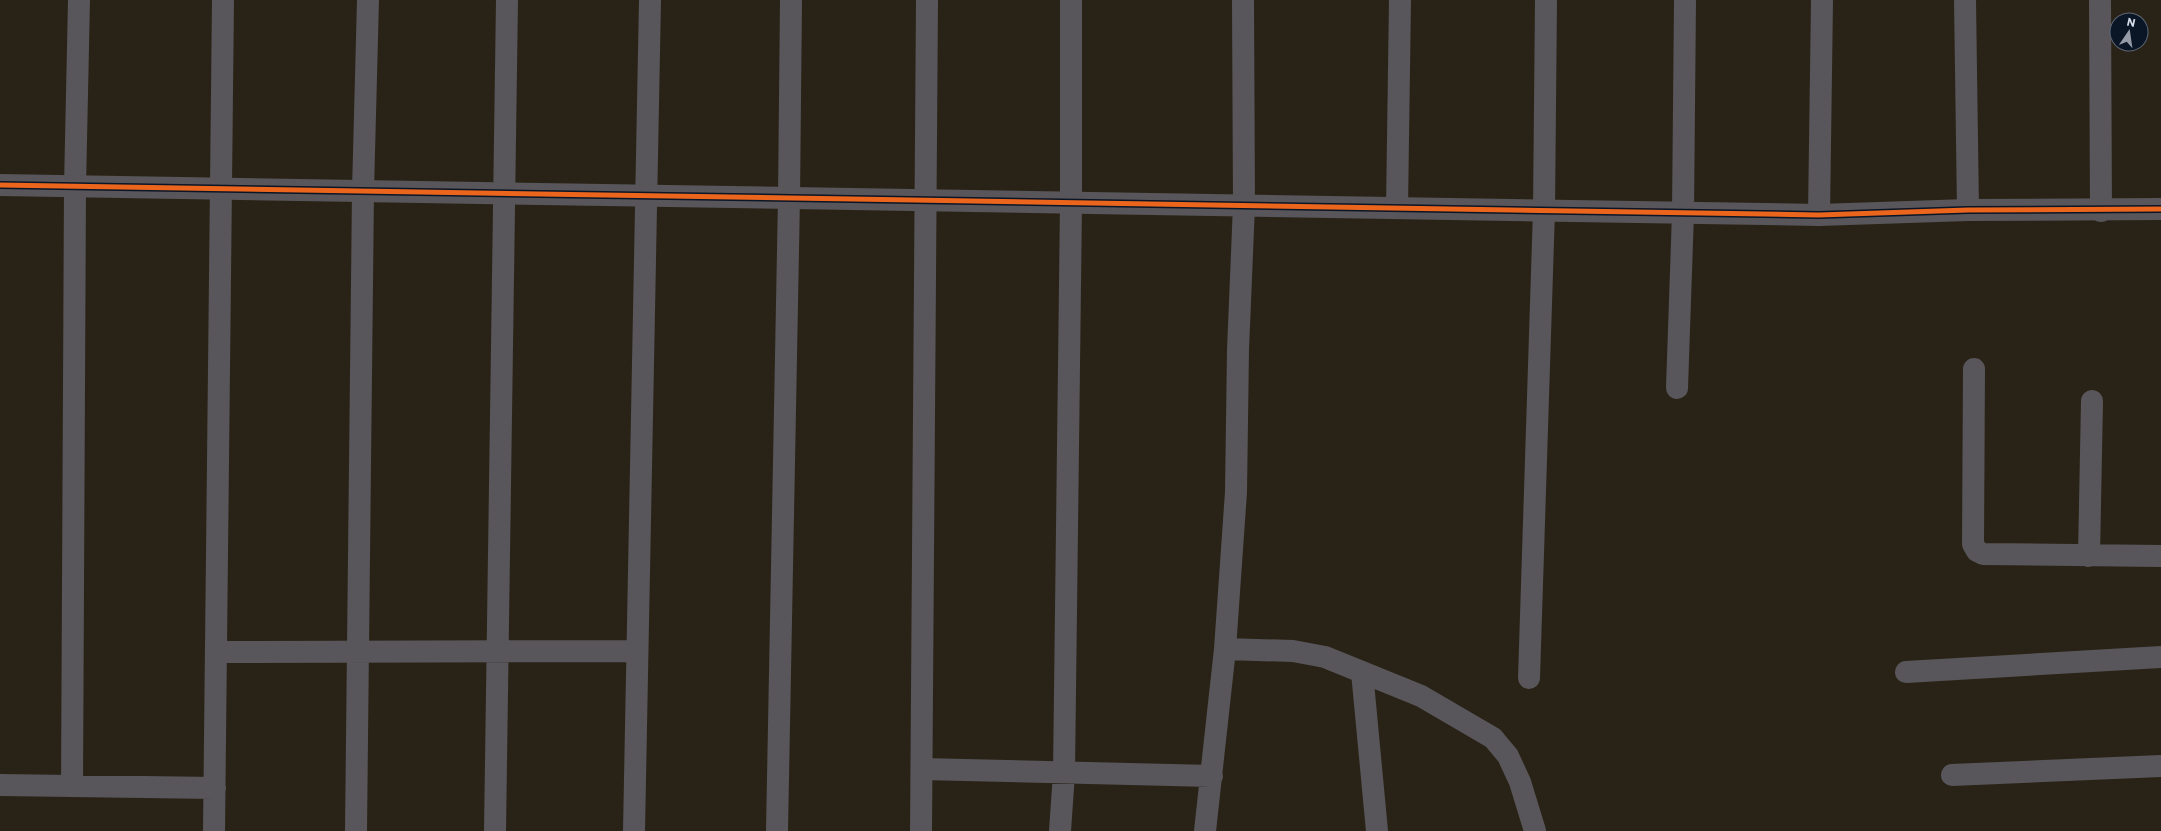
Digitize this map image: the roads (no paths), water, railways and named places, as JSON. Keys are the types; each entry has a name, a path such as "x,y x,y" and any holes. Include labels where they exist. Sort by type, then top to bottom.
{"street":[{"path":"72,786 75,187 79,0"},
{"path":"214,831 223,0"},
{"path":"356,831 363,192 368,0"},
{"path":"495,831 507,0"},
{"path":"634,831 650,0"},
{"path":"777,831 789,198 791,0"},
{"path":"921,831 927,0"},
{"path":"1060,831 1064,773 1071,203 1071,0"},
{"path":"1205,831 1225,649 1236,492 1238,350 1244,205 1243,0"},
{"path":"1397,208 1400,0"},
{"path":"1529,678 1544,210 1546,0"},
{"path":"1677,388 1682,213 1684,0"},
{"path":"1819,215 1822,0"},
{"path":"1966,0 1968,210"},
{"path":"2100,0 2102,211"},
{"path":"0,186 1819,215 1968,210 2102,211 2161,209"},
{"path":"1974,369 1973,544 1977,551 1983,554 2161,556"},
{"path":"2089,556 2092,401"},
{"path":"1225,649 1293,651 1325,657 1421,696 1493,738 1508,756 1520,782 1535,831"},
{"path":"216,652 637,651"},
{"path":"1906,672 2161,656"},
{"path":"1362,672 1377,831"},
{"path":"1952,775 2161,766"},
{"path":"922,769 1212,776"},
{"path":"0,785 215,788"}]}
